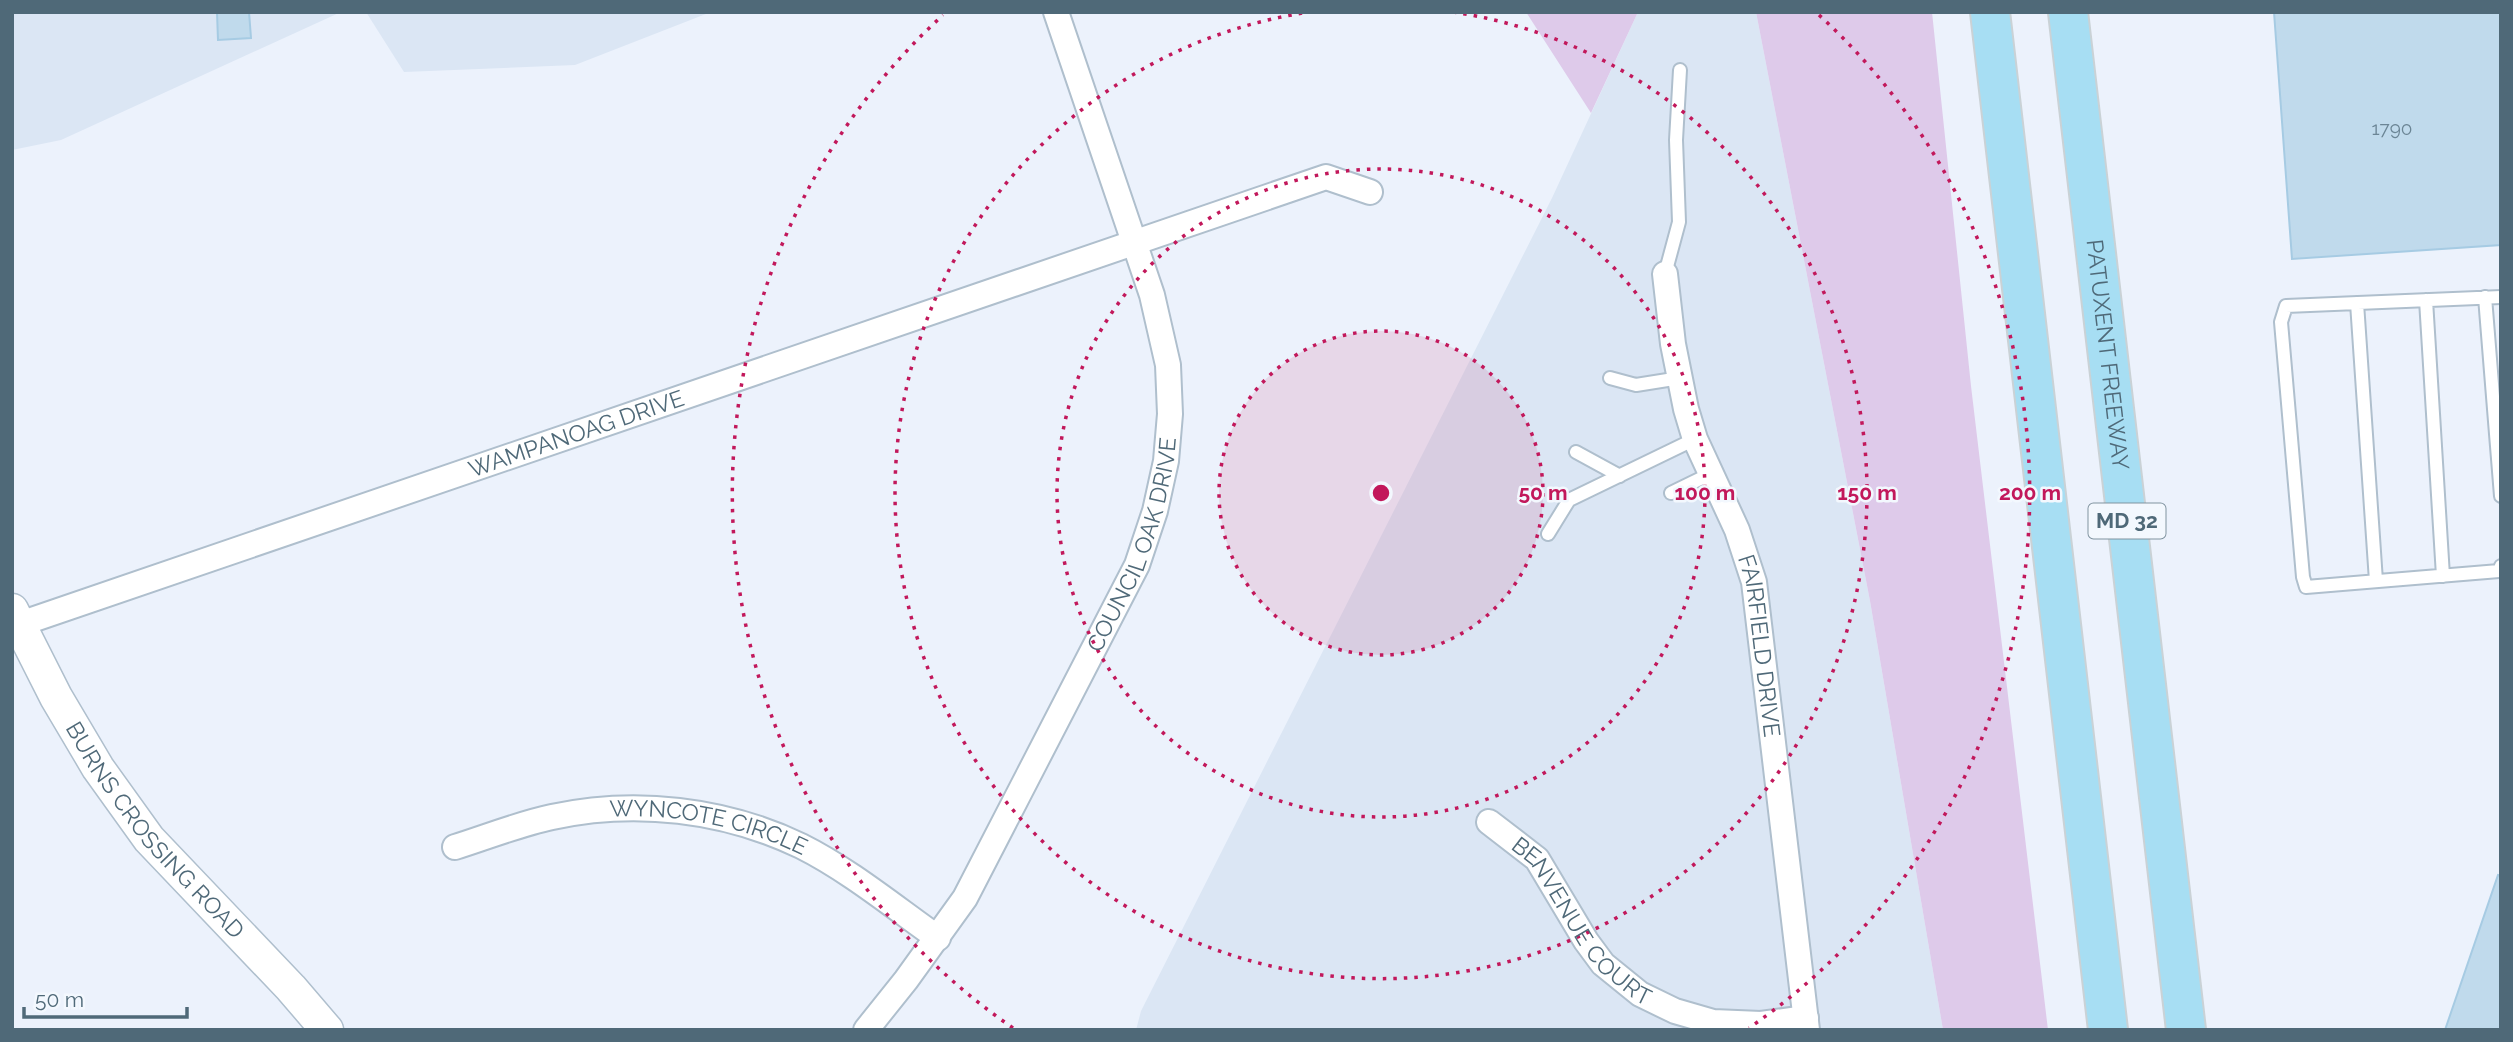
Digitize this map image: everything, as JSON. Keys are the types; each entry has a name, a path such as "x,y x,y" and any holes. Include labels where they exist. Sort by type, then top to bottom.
{"highway":[{"path":"1990,12 2108,1030"},
{"name":"PATUXENT FREEWAY","path":"2068,12 2186,1030"}],"street":[{"name":"COUNCIL OAK DRIVE","path":"866,1030 965,898 1137,565 1155,511 1166,461 1170,414 1168,365 1152,295 1056,12"},
{"name":"WAMPANOAG DRIVE","path":"16,617 1326,177 1370,191"},
{"name":"FAIRFIELD DRIVE","path":"1665,274 1679,378 1695,439 1737,530 1754,582 1807,1024"},
{"name":"BURNS CROSSING ROAD","path":"16,617 56,697 98,768 149,839 291,988 327,1030"},
{"name":"WYNCOTE CIRCLE","path":"456,847 552,817 615,808 667,809 716,816 763,830 803,847 937,938"},
{"name":"BENVENUE COURT","path":"1489,822 1537,859 1586,942 1603,964 1640,994 1675,1011 1713,1021 1807,1024"}],"lane":[{"path":"1665,274 1679,222 1676,140 1680,71"},
{"path":"2485,297 2501,496"},
{"path":"2501,297 2286,306 2281,322 2306,587 2499,571 2501,566"},
{"path":"2426,300 2443,576"},
{"path":"2357,303 2376,581"},
{"path":"1610,378 1636,385 1679,378"},
{"path":"1548,534 1569,500 1695,439"},
{"path":"1576,452 1620,476"},
{"path":"1671,493 1710,474"}],"shaded area":[{"path":"12,12 341,12 61,140 12,150"},
{"path":"366,12 711,12 575,65 404,72"},
{"path":"1526,12 1638,12 1591,113"},
{"path":"1638,12 1756,12 1870,601 1943,1030 1136,1030 1141,1011 1552,198"},
{"path":"1756,12 1932,12 1971,386 2048,1030 1943,1030 1870,601"}],"building":[{"path":"217,12 249,12 251,38 218,40"},
{"path":"2274,12 2501,12 2501,245 2292,259"},
{"path":"2498,875 2501,876 2501,1030 2445,1030"}]}
